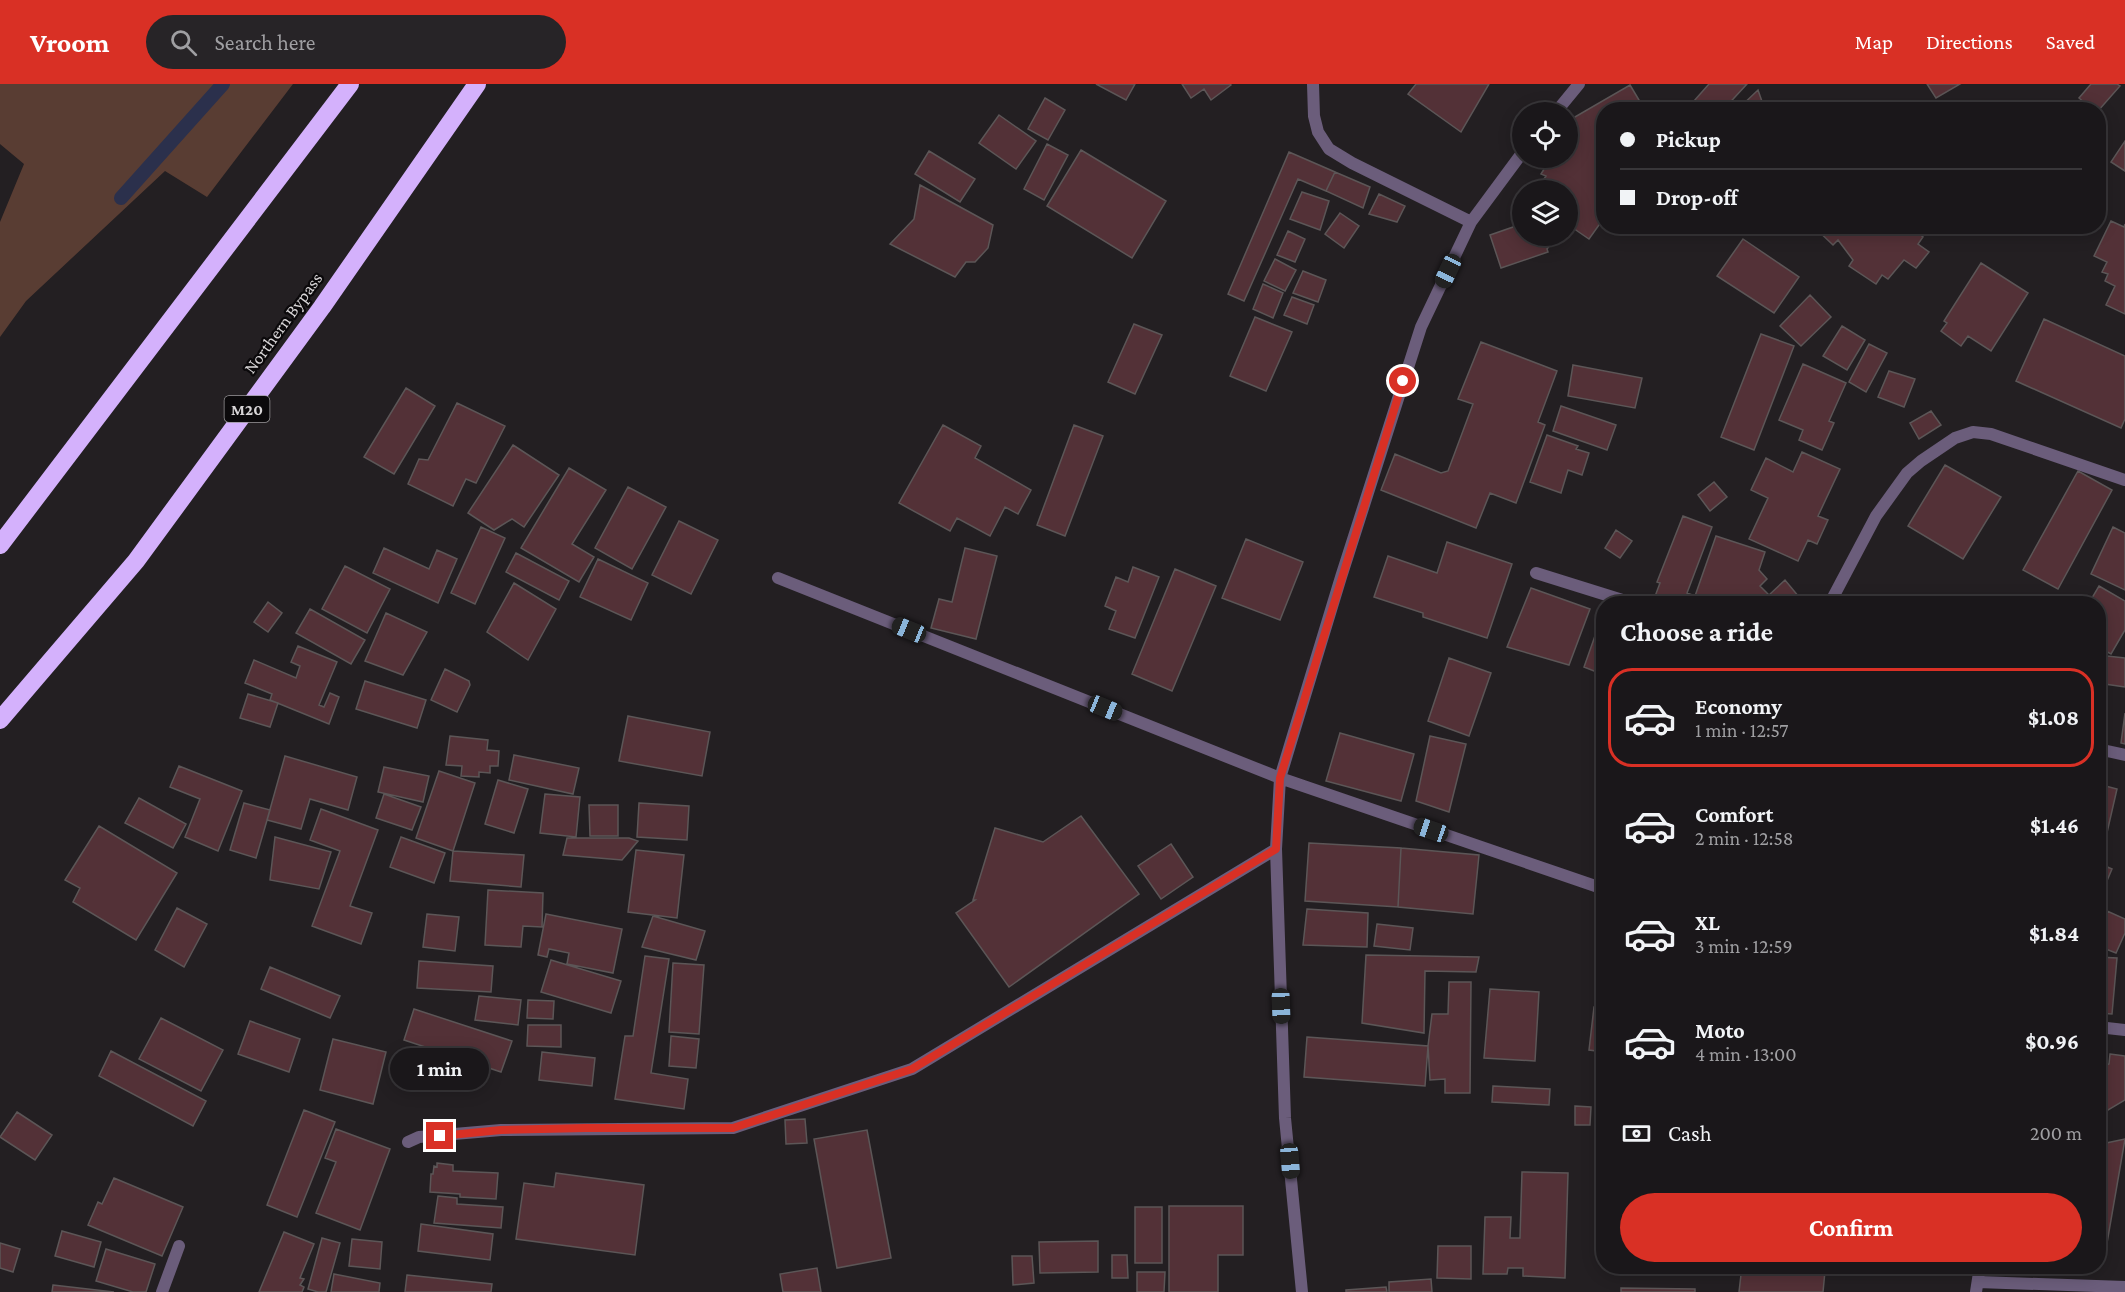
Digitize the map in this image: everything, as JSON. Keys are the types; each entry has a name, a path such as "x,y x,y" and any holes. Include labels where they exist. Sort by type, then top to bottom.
{"highway":[{"path":"0,545 350,84"},
{"name":"Northern Bypass","path":"0,720 136,561 322,307 477,84"}],"street":[{"path":"1313,84 1314,116 1318,132 1329,149 1471,222"},
{"path":"1564,102 1579,84"},
{"path":"1302,1292 1285,1118 1276,849 1280,778 1347,554 1421,327 1471,222 1512,167"},
{"path":"1834,596 1864,536 1907,473 1955,438 1973,432 1991,434 2125,480"},
{"path":"1536,573 1610,596"},
{"path":"778,578 1280,778 1596,886"},
{"path":"2106,751 2125,755"},
{"path":"408,1142 420,1137 501,1130 733,1128 901,1073 912,1069 1276,849"},
{"path":"2106,1028 2125,1030"},
{"path":"162,1292 179,1246"},
{"path":"1977,1287 2125,1287"}],"shaded area":[{"path":"0,84 293,84 207,197 165,171 26,301 0,337 0,222 24,164 0,144"}],"building":[{"path":"1096,84 1135,84 1126,100"},
{"path":"1182,84 1231,85 1211,100 1204,89 1191,98"},
{"path":"1416,84 1489,84 1461,132 1408,94"},
{"path":"1709,84 1747,84 1730,102 1693,102"},
{"path":"1927,84 1960,84 1936,98"},
{"path":"2091,84 2120,86 2106,102 2084,102 2079,98"},
{"path":"1630,85 1640,102 1601,102"},
{"path":"1758,90 1762,102 1745,102"},
{"path":"1045,98 1065,110 1048,140 1028,129"},
{"path":"1596,105 1596,229 1589,239 1578,231 1578,180 1543,180 1546,176 1541,174 1545,168 1578,168 1578,115"},
{"path":"999,115 1036,141 1016,169 979,143"},
{"path":"2125,141 2125,171 2111,162"},
{"path":"1047,144 1068,155 1044,200 1024,189"},
{"path":"1081,150 1166,201 1132,258 1047,206"},
{"path":"929,151 975,179 960,202 915,174"},
{"path":"1289,152 1335,172 1326,191 1298,179 1244,301 1228,294"},
{"path":"1335,172 1370,187 1363,208 1326,191"},
{"path":"920,185 993,225 988,248 975,262 966,262 955,277 890,244 914,219"},
{"path":"1302,192 1329,201 1320,230 1290,219"},
{"path":"1379,194 1405,206 1397,222 1369,214"},
{"path":"1340,213 1359,226 1344,248 1325,234"},
{"path":"2111,221 2124,227 2125,224 2125,314 2106,305 2115,286 2105,281 2108,274 2102,272 2107,262 2094,256"},
{"path":"1512,227 1512,246 1549,246 1548,252 1501,268 1490,235"},
{"path":"1288,231 1305,239 1295,262 1277,255"},
{"path":"1821,234 1919,234 1923,237 1918,244 1929,252 1916,268 1904,260 1888,279 1882,275 1876,284 1849,266 1853,260 1838,240 1833,245"},
{"path":"1743,239 1799,277 1774,313 1717,276"},
{"path":"1275,259 1296,270 1285,291 1264,281"},
{"path":"1981,263 2028,293 1991,351 1968,336 1961,346 1941,331 1947,323 1944,321"},
{"path":"1303,271 1326,280 1318,302 1293,293"},
{"path":"1263,284 1283,293 1273,318 1253,309"},
{"path":"1810,295 1831,317 1801,346 1780,326"},
{"path":"1292,297 1314,305 1307,324 1284,315"},
{"path":"1255,317 1292,332 1266,391 1230,376"},
{"path":"2044,319 2125,356 2125,419 2121,428 2016,381"},
{"path":"1134,324 1162,335 1135,394 1108,382"},
{"path":"1842,326 1865,340 1847,370 1823,356"},
{"path":"1761,334 1794,346 1754,450 1721,437"},
{"path":"1481,342 1557,371 1538,422 1545,425 1516,503 1490,493 1476,528 1381,490 1395,454 1441,473 1448,471 1473,404 1458,399"},
{"path":"1869,344 1887,353 1866,392 1849,382"},
{"path":"1803,364 1846,383 1829,421 1834,423 1822,450 1799,440 1803,430 1779,420"},
{"path":"1573,365 1642,378 1635,408 1568,396"},
{"path":"1889,371 1915,379 1904,407 1878,397"},
{"path":"406,388 435,406 394,474 364,457"},
{"path":"457,403 505,426 476,483 466,479 453,506 408,484 419,459 428,460"},
{"path":"1561,406 1616,425 1607,450 1553,431"},
{"path":"1931,411 1941,425 1919,439 1910,423"},
{"path":"943,425 981,446 975,458 1031,490 1018,514 1005,507 990,536 957,518 950,531 899,503"},
{"path":"1074,425 1103,436 1065,536 1037,525"},
{"path":"1547,435 1578,446 1576,449 1589,453 1582,475 1568,470 1561,493 1530,482"},
{"path":"513,445 559,475 524,527 512,519 494,530 468,513"},
{"path":"1802,452 1840,469 1818,516 1828,520 1817,544 1808,540 1798,561 1749,539 1768,498 1751,490 1766,458 1793,472"},
{"path":"1945,465 2001,497 1963,559 1908,526"},
{"path":"569,468 606,490 572,544 594,557 579,582 521,548"},
{"path":"2078,471 2112,490 2058,589 2023,570"},
{"path":"1714,482 1727,497 1710,511 1698,495"},
{"path":"628,487 666,507 632,569 595,548"},
{"path":"1683,516 1712,527 1687,593 1695,596 1655,596 1660,583 1657,582"},
{"path":"679,521 718,540 691,594 652,575"},
{"path":"481,527 505,538 475,604 451,593"},
{"path":"2113,527 2125,533 2125,590 2091,574"},
{"path":"1616,530 1632,541 1620,558 1605,548"},
{"path":"1716,536 1765,552 1759,570 1767,579 1760,586 1769,595 1785,580 1798,596 1695,596"},
{"path":"1246,539 1303,562 1280,620 1222,598"},
{"path":"1447,542 1512,564 1487,638 1423,617 1423,613 1374,597 1388,556 1437,573"},
{"path":"384,548 429,569 437,550 457,559 438,603 373,573"},
{"path":"965,548 997,556 976,639 931,628 939,599 952,602"},
{"path":"516,553 569,581 559,600 506,572"},
{"path":"598,559 648,583 631,620 580,597"},
{"path":"345,566 390,589 367,633 322,609"},
{"path":"1133,567 1159,577 1135,638 1109,629 1116,611 1105,606 1116,577 1128,582"},
{"path":"1175,569 1216,586 1172,691 1132,674"},
{"path":"514,583 556,609 528,660 487,632"},
{"path":"2099,586 2125,601 2125,630 2111,654 2106,651 2106,596 2093,596"},
{"path":"1531,588 1590,609 1569,665 1507,647"},
{"path":"268,602 282,613 268,632 254,622"},
{"path":"310,609 365,640 351,664 296,633"},
{"path":"386,613 427,632 403,675 365,661"},
{"path":"1596,633 1596,672 1584,667"},
{"path":"298,646 337,662 319,705 324,707 330,693 339,697 329,724 270,700 272,694 245,683 254,660 296,678 300,666 291,662"},
{"path":"2106,656 2125,658 2125,687 2106,684"},
{"path":"1449,658 1491,673 1469,736 1428,721"},
{"path":"445,669 469,681 470,685 457,712 431,700"},
{"path":"365,681 426,700 417,728 356,709"},
{"path":"248,694 278,703 270,727 240,718"},
{"path":"2125,713 2125,744 2121,743"},
{"path":"628,716 710,732 702,776 619,761"},
{"path":"1340,733 1414,754 1401,801 1326,781"},
{"path":"450,736 488,740 487,750 499,751 498,766 490,766 490,773 479,772 479,777 461,776 462,766 446,765"},
{"path":"1430,736 1466,744 1449,812 1416,801"},
{"path":"514,755 579,768 573,794 509,780"},
{"path":"285,756 357,777 348,810 310,799 301,829 267,820"},
{"path":"179,766 242,791 218,851 185,837 200,799 170,787"},
{"path":"384,767 429,776 423,802 378,792"},
{"path":"439,771 475,783 453,851 416,838"},
{"path":"498,780 528,789 514,833 485,824"},
{"path":"2106,786 2117,789 2106,837"},
{"path":"384,794 421,807 412,830 376,818"},
{"path":"545,794 580,797 576,837 540,833"},
{"path":"139,798 186,824 173,848 125,823"},
{"path":"244,803 270,810 256,858 230,850"},
{"path":"639,803 689,806 687,840 637,837"},
{"path":"589,805 618,805 618,836 590,836"},
{"path":"321,809 378,830 350,906 372,913 361,944 312,926 340,851 310,840"},
{"path":"1081,816 1139,894 1009,987 956,913 975,900 973,900 995,828 1043,842"},
{"path":"99,826 177,873 136,940 73,902 80,888 65,880"},
{"path":"275,837 331,852 319,889 270,880"},
{"path":"401,837 445,853 434,883 390,867"},
{"path":"567,838 629,838 638,841 622,860 563,855"},
{"path":"1309,843 1401,848 1398,907 1305,901"},
{"path":"1171,844 1193,877 1161,899 1138,866"},
{"path":"1401,848 1479,855 1473,914 1398,907"},
{"path":"636,850 684,855 677,918 628,912"},
{"path":"453,851 524,855 521,887 450,881"},
{"path":"2106,866 2112,869 2106,883"},
{"path":"488,890 543,893 542,927 523,926 521,947 485,945"},
{"path":"177,908 207,924 184,967 155,950"},
{"path":"1307,909 1368,913 1367,947 1303,945"},
{"path":"2107,911 2125,919 2125,933 2116,953 2106,949"},
{"path":"427,914 459,917 455,951 423,947"},
{"path":"546,914 622,929 613,973 567,964 569,953 549,949 547,957 538,955"},
{"path":"653,916 705,931 696,960 642,947"},
{"path":"1377,924 1413,928 1410,950 1374,946"},
{"path":"1366,955 1479,957 1476,972 1425,971 1424,1033 1362,1023"},
{"path":"645,956 669,959 651,1073 688,1079 684,1109 615,1099 625,1036 633,1036"},
{"path":"2106,957 2117,958 2112,1014 2106,1014"},
{"path":"551,960 621,981 611,1013 541,992"},
{"path":"419,961 493,966 491,992 417,988"},
{"path":"673,963 704,965 699,1034 669,1032"},
{"path":"270,967 340,996 330,1018 261,989"},
{"path":"1449,982 1471,982 1470,1093 1445,1093 1445,1079 1430,1080 1428,1046 1432,1014 1448,1014"},
{"path":"1490,989 1539,992 1535,1061 1484,1058"},
{"path":"479,996 521,1000 518,1025 475,1020"},
{"path":"528,1000 554,1001 553,1019 527,1018"},
{"path":"1594,1007 1596,1007 1596,1051 1589,1050"},
{"path":"414,1009 512,1041 501,1072 404,1040"},
{"path":"161,1018 223,1050 201,1091 139,1059"},
{"path":"250,1021 300,1039 289,1072 238,1054"},
{"path":"528,1025 561,1025 561,1047 527,1046"},
{"path":"671,1036 699,1039 696,1068 669,1066"},
{"path":"1307,1037 1428,1046 1425,1086 1304,1077"},
{"path":"333,1039 386,1052 373,1104 320,1090"},
{"path":"111,1051 206,1101 193,1126 99,1076"},
{"path":"542,1052 595,1058 592,1086 539,1080"},
{"path":"2110,1054 2125,1056 2125,1100 2106,1111 2106,1065 2109,1064"},
{"path":"1493,1086 1550,1089 1549,1105 1492,1102"},
{"path":"1575,1106 1591,1107 1590,1125 1575,1125"},
{"path":"304,1110 335,1122 297,1217 267,1205"},
{"path":"17,1112 52,1135 35,1160 0,1137"},
{"path":"805,1119 807,1143 786,1144 785,1120"},
{"path":"336,1129 390,1149 360,1230 316,1213 336,1162 325,1158"},
{"path":"867,1130 891,1258 837,1268 814,1139"},
{"path":"2125,1139 2106,1249 2106,1143"},
{"path":"437,1163 453,1165 453,1171 498,1173 496,1199 460,1197 460,1194 430,1192 431,1174 433,1174 434,1166 437,1167"},
{"path":"1522,1172 1568,1173 1565,1278 1523,1276 1523,1268 1508,1268 1507,1274 1483,1274 1485,1217 1511,1217 1510,1238 1520,1238"},
{"path":"556,1173 644,1185 635,1255 516,1239 524,1183 554,1187"},
{"path":"114,1178 183,1207 162,1256 88,1225 98,1202 102,1204"},
{"path":"438,1196 457,1198 457,1204 503,1207 501,1228 434,1223"},
{"path":"1169,1206 1243,1206 1243,1255 1218,1255 1218,1292 1169,1292"},
{"path":"1135,1207 1162,1207 1162,1263 1135,1263"},
{"path":"421,1224 493,1234 490,1260 418,1251"},
{"path":"62,1231 101,1242 94,1267 55,1256"},
{"path":"284,1232 314,1244 300,1278 304,1279 300,1285 304,1287 302,1292 259,1292"},
{"path":"322,1238 340,1243 326,1292 318,1292 308,1289"},
{"path":"352,1239 382,1242 380,1269 349,1266"},
{"path":"1098,1241 1098,1272 1040,1273 1039,1242"},
{"path":"0,1243 20,1249 13,1272 0,1268"},
{"path":"1438,1246 1471,1246 1471,1279 1437,1278"},
{"path":"106,1249 155,1264 146,1292 133,1292 96,1281"},
{"path":"1112,1255 1127,1255 1128,1278 1112,1278"},
{"path":"1012,1256 1032,1256 1034,1283 1013,1285"},
{"path":"817,1268 821,1292 783,1292 780,1274"},
{"path":"1137,1272 1165,1272 1164,1292 1137,1292"},
{"path":"334,1274 380,1283 379,1292 331,1292"},
{"path":"1741,1274 1825,1274 1823,1292 1739,1292"},
{"path":"407,1275 492,1284 491,1292 405,1292"},
{"path":"1431,1279 1432,1292 1389,1292 1389,1282"},
{"path":"53,1285 114,1292 52,1292"},
{"path":"1386,1287 1387,1292 1346,1292 1346,1290"},
{"path":"1621,1288 1695,1289 1695,1292 1621,1292"}],"waterway":[{"path":"121,198 223,84"}],"route":[{"path":"440,1136 501,1130 733,1128 912,1069 1276,849 1280,778 1403,381"}]}
